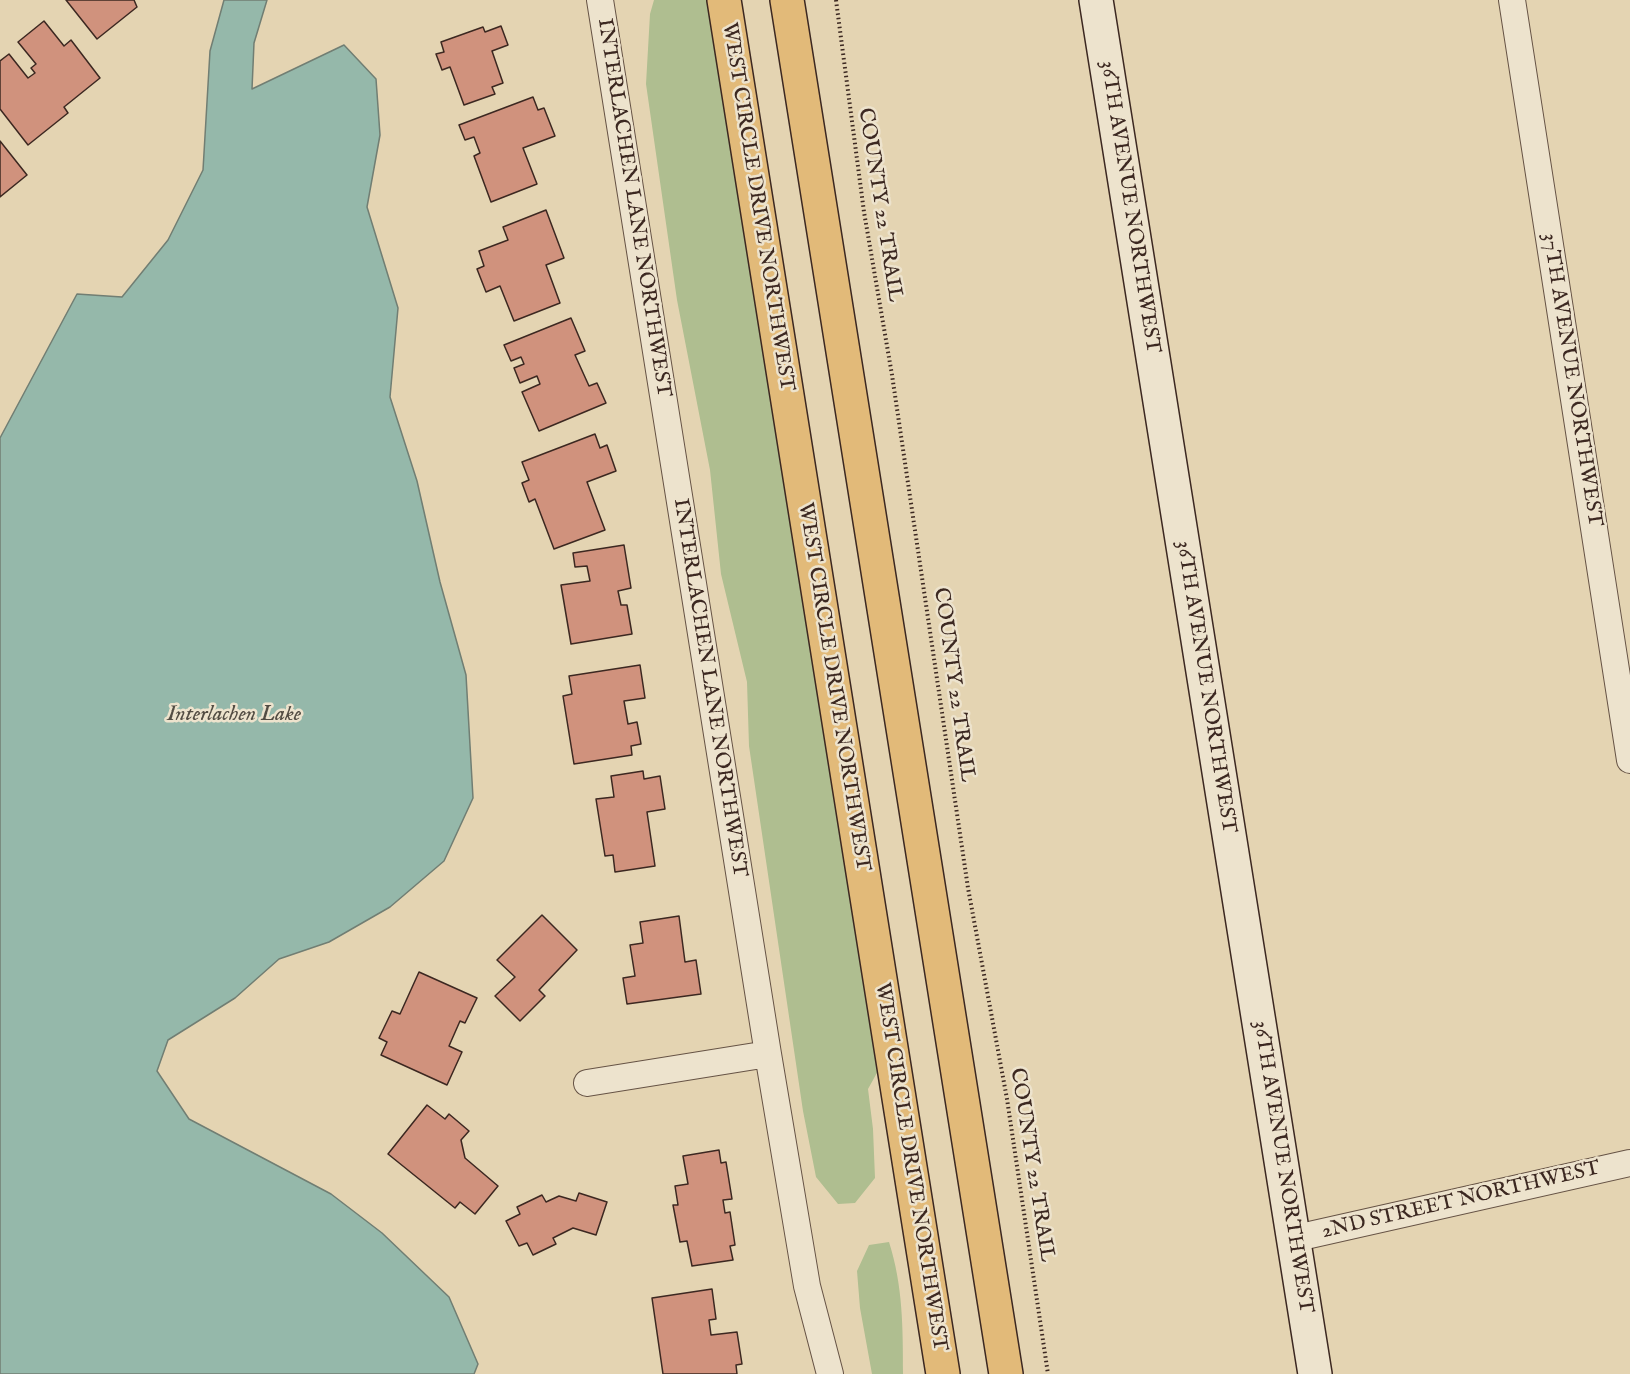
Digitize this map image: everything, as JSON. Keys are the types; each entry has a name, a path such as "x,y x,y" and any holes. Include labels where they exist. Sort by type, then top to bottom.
{"main road":[{"name":"WEST CIRCLE DRIVE NORTHWEST","path":"723,0 943,1374"},
{"path":"787,0 1006,1374"}],"street":[{"name":"INTERLACHEN LANE NORTHWEST","path":"600,0 768,1054 807,1286 830,1374"},
{"name":"36TH AVENUE NORTHWEST","path":"1096,0 1315,1374"},
{"name":"37TH AVENUE NORTHWEST","path":"1512,0 1628,729 1630,760"},
{"path":"587,1083 768,1054"},
{"name":"2ND STREET NORTHWEST","path":"1293,1239 1630,1163"}],"path":[{"name":"COUNTY 22 TRAIL","path":"836,0 864,212 894,386 968,888 1007,1099 1048,1374"}],"green space":[{"path":"654,0 719,0 883,1062 868,1089 873,1129 875,1178 855,1203 838,1204 816,1177 803,1111 749,746 747,682 721,574 710,470 677,300 646,84 650,14"},
{"path":"889,1242 900,1291 903,1374 872,1374 860,1308 857,1271 869,1245"}],"water":[{"name":"Interlachen Lake","path":"224,0 267,0 254,43 252,89 344,45 376,79 380,135 367,207 398,308 390,397 417,481 440,582 466,675 473,798 444,861 390,907 329,942 279,959 235,998 168,1040 157,1071 189,1119 331,1194 382,1233 449,1297 478,1364 474,1374 0,1374 0,438 77,294 122,297 168,240 203,170 210,51"}],"building":[{"path":"66,0 134,0 137,7 97,39"},
{"path":"44,21 64,46 71,40 100,78 64,107 68,113 28,145 0,109 0,61 9,54 28,78 35,73 31,68 36,64 18,42"},
{"path":"501,26 508,45 492,51 503,83 492,87 495,94 464,105 450,67 442,70 436,54 444,52 441,42 483,27 485,32"},
{"path":"533,97 538,110 544,108 555,136 523,148 537,184 491,202 474,156 480,153 474,137 465,140 459,125"},
{"path":"0,141 27,175 0,197"},
{"path":"546,210 564,258 546,265 560,303 514,321 500,286 486,292 477,269 484,266 479,251 508,240 503,227"},
{"path":"571,318 585,351 575,355 589,386 597,383 606,403 539,431 522,392 540,384 537,376 520,383 514,368 524,364 521,357 511,361 504,345"},
{"path":"595,434 600,448 607,445 616,471 587,482 605,530 554,549 535,499 529,502 522,483 529,480 522,462"},
{"path":"624,545 631,588 618,591 621,605 627,605 632,634 571,644 561,585 590,581 587,566 575,567 573,553"},
{"path":"640,665 645,698 624,701 628,724 637,722 641,744 631,746 632,755 574,764 563,696 572,694 569,676"},
{"path":"643,771 644,779 660,776 665,809 647,812 655,866 615,872 613,855 605,856 596,799 614,797 611,776"},
{"path":"542,915 577,950 539,990 545,996 520,1021 495,996 515,977 497,960"},
{"path":"679,916 685,962 696,960 701,994 627,1004 623,978 635,976 630,945 643,943 640,922"},
{"path":"419,972 477,998 465,1023 460,1021 449,1046 462,1052 447,1085 381,1055 387,1042 379,1038 392,1011 400,1014"},
{"path":"427,1105 445,1119 449,1114 469,1131 461,1140 465,1158 498,1186 475,1214 460,1202 455,1208 388,1154"},
{"path":"719,1150 721,1163 726,1162 732,1199 723,1200 725,1213 730,1212 735,1245 730,1246 733,1260 692,1266 687,1241 680,1242 673,1205 678,1205 675,1186 688,1184 683,1156"},
{"path":"579,1193 607,1202 596,1235 573,1228 553,1238 556,1244 533,1255 527,1243 519,1246 506,1221 520,1214 517,1207 542,1195 546,1202 559,1196 576,1201"},
{"path":"712,1289 716,1319 709,1320 711,1335 737,1332 742,1364 736,1365 737,1374 663,1374 652,1298"}]}
